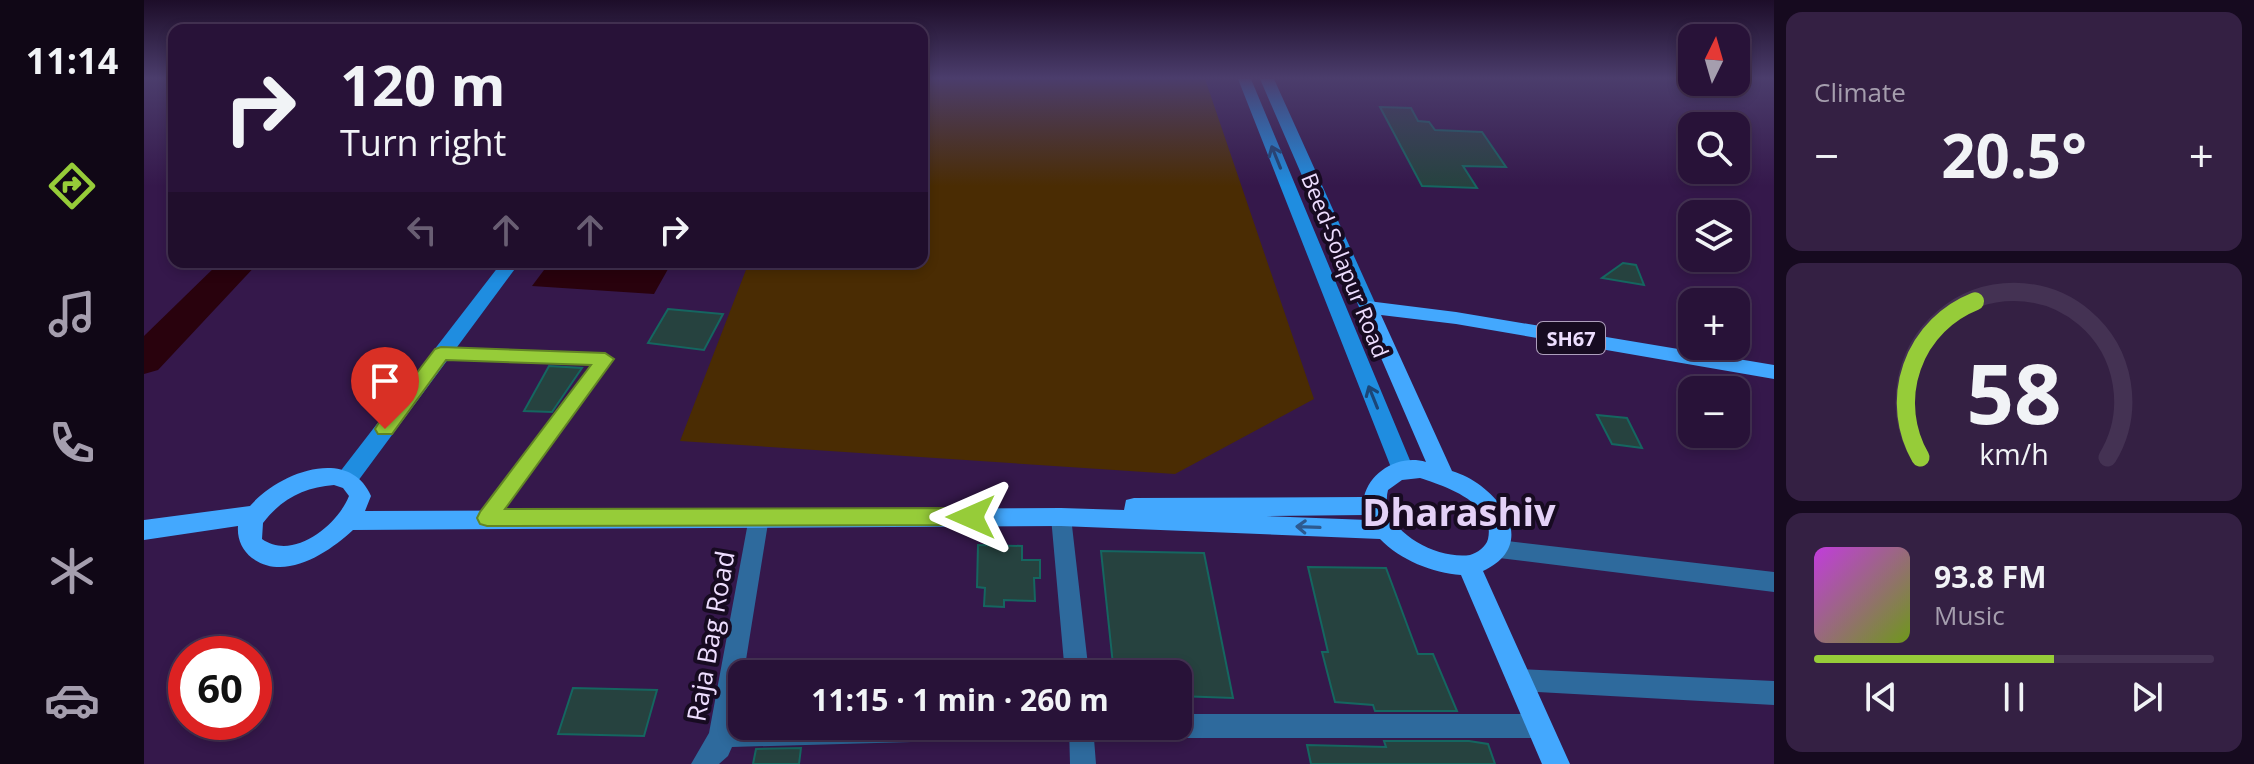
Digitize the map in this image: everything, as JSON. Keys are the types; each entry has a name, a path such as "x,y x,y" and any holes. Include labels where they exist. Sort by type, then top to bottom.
{"main road":[{"name":"Beed-Solapur Road","path":"1258,115 1403,470"},
{"name":"Beed-Solapur Road","path":"1283,115 1368,307"},
{"path":"341,478 495,268"},
{"path":"341,478 506,268"},
{"path":"1368,307 1442,473"},
{"name":"SH67","path":"1368,307 1456,318 1774,372"},
{"path":"1403,470 1442,473 1476,490 1500,519 1503,534 1499,549 1488,560 1469,566 1447,565 1424,558 1402,546 1386,530 1376,506 1378,484 1388,475 1403,470"},
{"path":"341,478 356,486 360,496 354,514 320,545 302,552 275,555 256,549 250,539 250,527 256,514 268,501 300,482 341,478"},
{"path":"354,514 1376,506"},
{"path":"490,513 1061,517 1386,530"},
{"path":"144,530 256,514"},
{"path":"1469,566 1556,764"}],"street":[{"path":"441,353 605,359 490,513"},
{"name":"Raja Bag Road","path":"716,764 759,517"},
{"path":"1061,517 1076,660"},
{"path":"1499,549 1774,582"},
{"path":"1519,680 1774,693"},
{"path":"1192,726 1539,726"},
{"path":"704,764 722,735 728,735"},
{"path":"1082,740 1083,764"}],"shaded area":[{"path":"928,115 1217,115 1314,399 1175,474 680,441 747,268 928,268"},
{"path":"546,268 669,268 654,294 532,286"}],"building":[{"path":"1384,115 1415,115 1418,121 1429,122 1435,130 1482,132 1506,167 1463,166 1477,188 1422,186"},
{"path":"1623,263 1636,265 1644,285 1602,278"},
{"path":"668,309 723,314 704,350 648,343"},
{"path":"549,366 582,368 552,412 524,411"},
{"path":"1597,415 1627,418 1642,448 1612,444"},
{"path":"978,545 1022,546 1022,560 1040,560 1040,578 1034,578 1035,601 1004,600 1004,607 984,606 985,588 977,587"},
{"path":"1101,551 1204,553 1233,698 1192,697 1192,660 1113,660"},
{"path":"1308,567 1386,568 1418,654 1433,654 1457,711 1375,711 1373,705 1335,702 1322,652 1328,652"},
{"path":"573,688 657,690 644,736 558,734"},
{"path":"1384,741 1469,741 1488,744 1495,764 1311,764 1307,745 1386,747"},
{"path":"801,748 799,764 753,764 756,749"}],"waterway":[{"path":"144,360 235,268"}],"district":[{"name":"Dharashiv","path":"1459,511"}],"route":[{"path":"385,429 441,353 605,359 487,518 971,517"}]}
